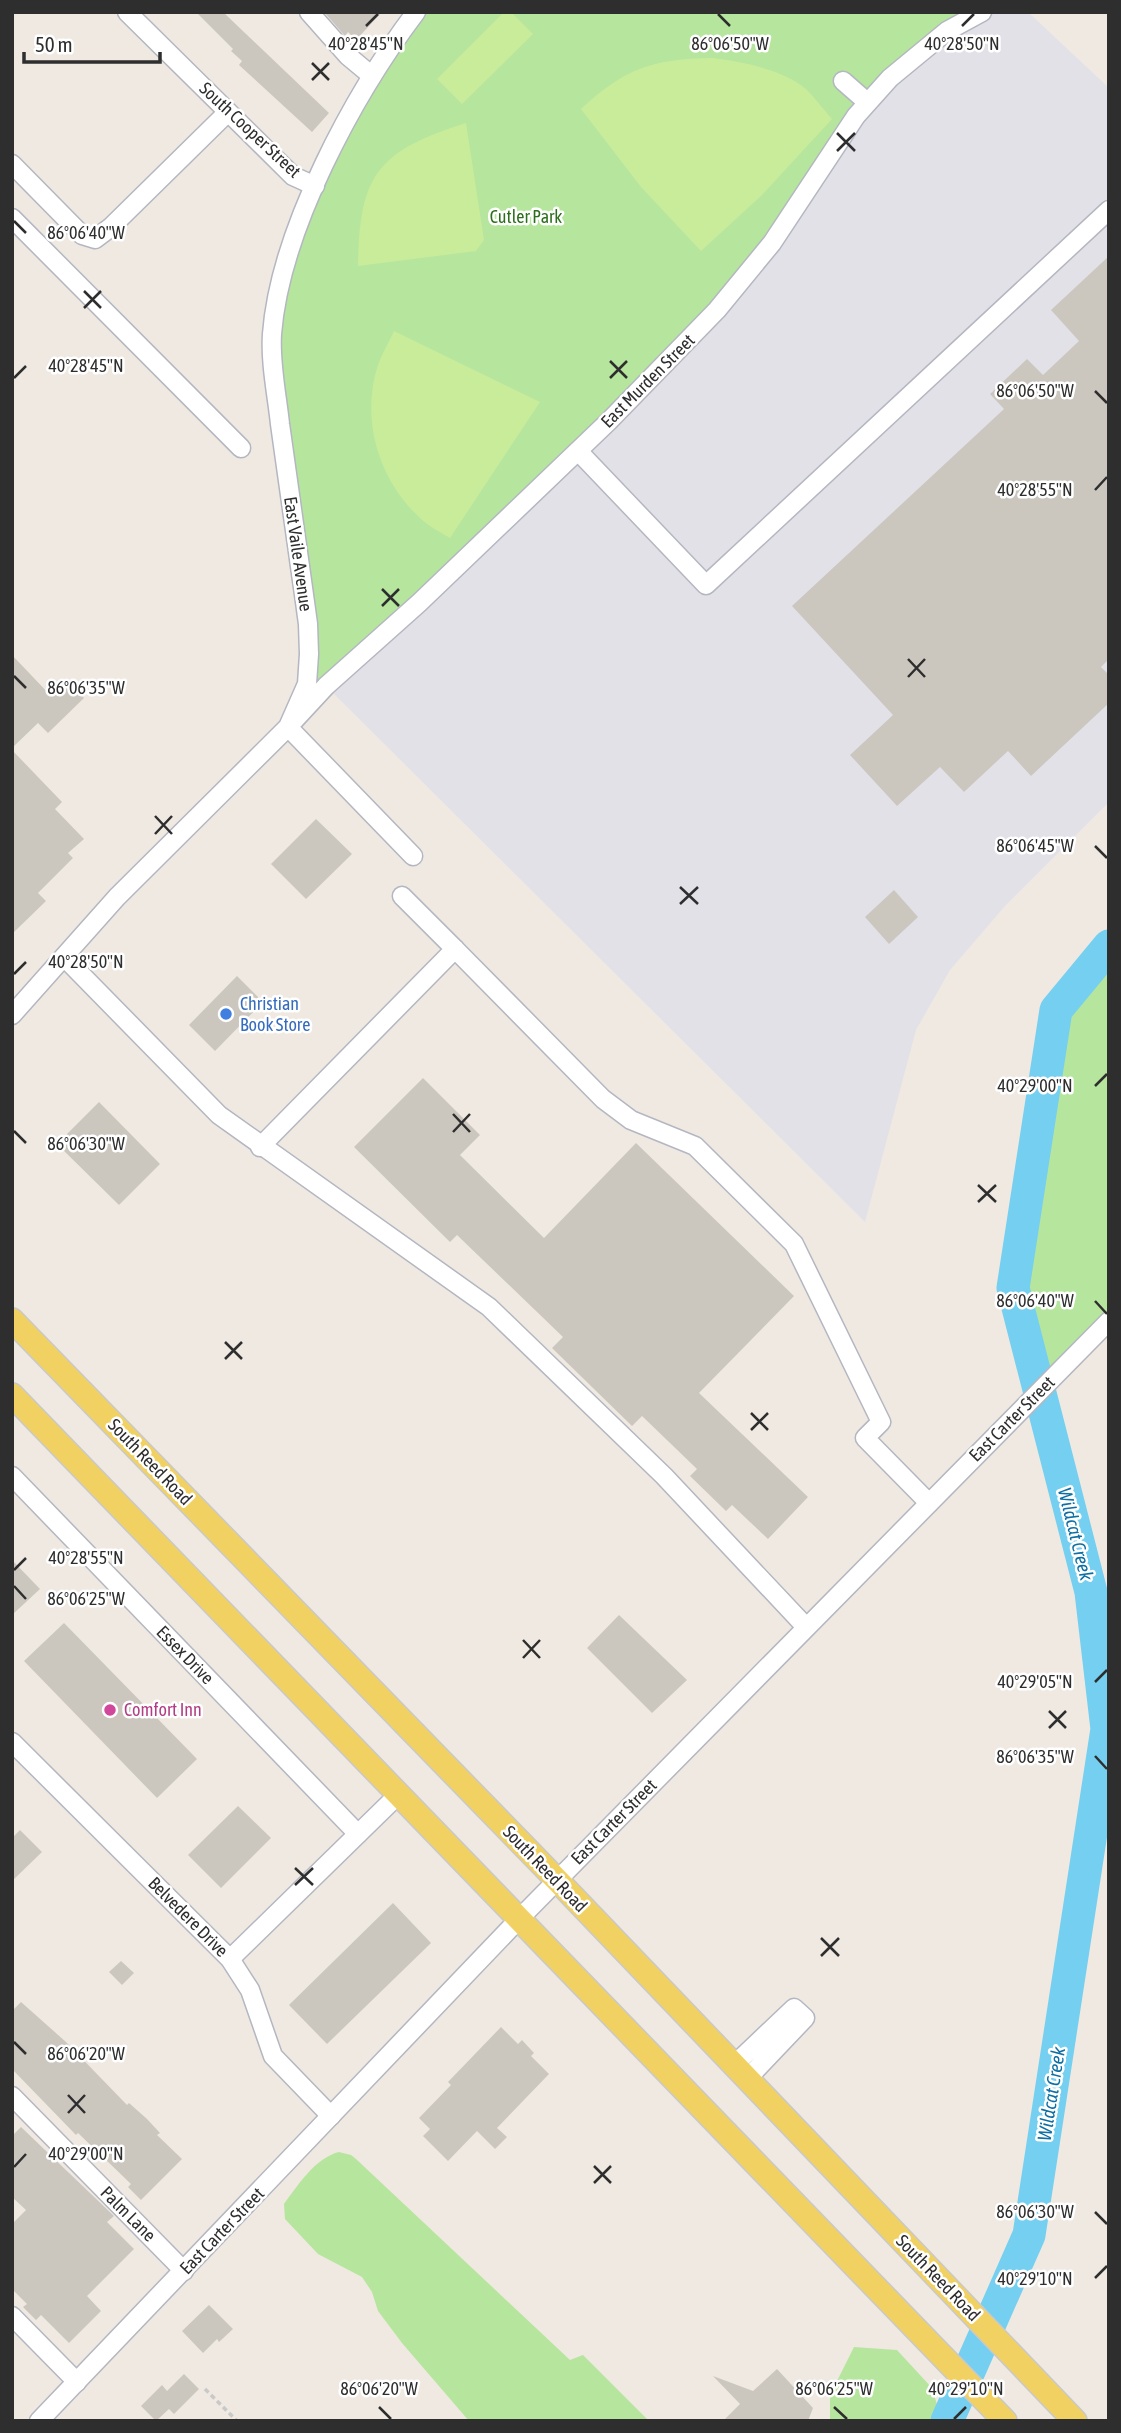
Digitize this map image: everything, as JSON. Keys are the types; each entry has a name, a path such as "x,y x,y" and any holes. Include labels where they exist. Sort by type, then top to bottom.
{"main road":[{"name":"South Reed Road","path":"12,1320 556,1880 1075,2421"},
{"path":"12,1395 1005,2421"}],"street":[{"name":"South Cooper Street","path":"127,12 293,176 315,186"},
{"path":"309,12 348,56 372,76"},
{"name":"East Vaile Avenue","path":"12,1015 117,897 288,727 307,684 308,624 277,395 272,335 290,248 315,186 372,76 416,12"},
{"name":"East Murden Street","path":"288,727 326,686 419,603 667,365 751,271 867,102 926,47 980,13"},
{"path":"843,81 867,102"},
{"path":"12,164 82,235 95,239 111,227 228,112"},
{"path":"578,451 706,585 1109,210"},
{"path":"12,218 241,448"},
{"path":"288,727 413,856"},
{"path":"402,896 603,1100 631,1120 695,1146 793,1244 881,1422 864,1438 929,1503"},
{"path":"260,1146 455,949"},
{"path":"64,957 219,1115 489,1307 664,1476 806,1627"},
{"name":"East Carter Street","path":"39,2421 556,1880 1109,1321"},
{"name":"Essex Drive","path":"12,1476 358,1834"},
{"name":"Belvedere Drive","path":"12,1742 230,1959 250,1990 273,2056 331,2116"},
{"path":"230,1959 399,1794"},
{"name":"Palm Lane","path":"12,2096 184,2271"},
{"path":"12,2316 77,2382"}],"path":[{"path":"205,2389 237,2421"}],"shaded area":[{"path":"983,12 1028,12 1109,88 1109,802 1005,906 950,970 916,1030 865,1222 326,686 856,116"}],"green space":[{"name":"Cutler Park","path":"416,12 978,12 891,78 717,310 299,704 307,684 272,335 315,186"},
{"path":"504,12 511,12 533,34 462,104 437,79"},
{"path":"712,58 748,64 797,82 832,119 762,195 701,251 641,187 581,109 612,84 641,68 673,61"},
{"path":"466,123 484,240 476,251 358,266 363,209 369,188 379,170 393,156 412,144"},
{"path":"394,331 540,402 450,538 426,523 405,502 393,485 377,447 371,406 373,386 378,365"},
{"path":"1109,946 1109,1321 1039,1392 1013,1288 1056,1010"},
{"path":"339,2152 356,2159 570,2360 583,2355 649,2421 469,2421 378,2311 372,2292 362,2277 318,2254 285,2219 284,2204 301,2181 322,2160"},
{"path":"854,2347 897,2350 932,2388 942,2421 830,2421 830,2395"}],"building":[{"path":"196,12 223,12 329,113 312,132 239,65 242,61 231,51 233,49"},
{"path":"324,12 382,12 356,40 348,32 345,36"},
{"path":"1109,256 1109,659 1101,667 1109,675 1109,703 1031,776 1008,751 964,792 940,767 897,806 850,755 893,715 792,606 1004,409 990,394 1027,359 1043,375 1079,341 1051,310"},
{"path":"12,655 51,696 67,680 84,698 48,733 38,723 12,748"},
{"path":"12,750 62,802 55,809 84,839 68,853 73,858 38,893 46,901 12,934"},
{"path":"316,819 352,854 306,899 271,864"},
{"path":"894,890 918,917 889,944 865,917"},
{"name":"Christian Book Store","path":"237,976 263,1002 215,1051 189,1025"},
{"path":"423,1078 480,1135 460,1155 544,1238 636,1143 794,1296 699,1393 808,1497 768,1539 732,1505 726,1511 690,1476 697,1469 642,1416 632,1426 552,1348 563,1337 457,1235 450,1242 354,1147"},
{"path":"99,1102 160,1164 119,1205 57,1144"},
{"path":"12,1560 40,1589 12,1615"},
{"path":"619,1615 687,1680 652,1713 587,1648"},
{"name":"Comfort Inn","path":"64,1623 197,1759 157,1798 24,1661"},
{"path":"238,1806 271,1838 221,1888 188,1855"},
{"path":"20,1830 42,1852 12,1881 12,1838"},
{"path":"393,1903 431,1943 327,2044 289,2005"},
{"path":"121,1961 134,1973 122,1985 109,1972"},
{"path":"21,2002 66,2042 127,2105 129,2103 147,2119 160,2133 157,2135 182,2159 141,2200 128,2187 131,2184 78,2133 76,2135 12,2069 12,2011"},
{"path":"501,2027 518,2044 522,2040 534,2053 531,2056 549,2074 497,2128 507,2137 495,2149 477,2131 448,2161 423,2136 430,2129 419,2118 451,2085 448,2082"},
{"path":"21,2127 114,2216 107,2222 134,2249 87,2296 101,2311 69,2343 41,2315 36,2320 23,2307 27,2304 12,2289 12,2224 26,2210 12,2197 12,2136"},
{"path":"209,2305 233,2329 219,2342 217,2339 203,2353 182,2331"},
{"path":"777,2369 813,2408 808,2421 723,2421 740,2404 713,2376 753,2391"},
{"path":"184,2374 199,2389 174,2414 169,2409 156,2421 141,2406 162,2385 167,2391"}],"waterway":[{"name":"Wildcat Creek","path":"947,2421 1029,2235 1107,1729 1091,1592 1013,1288 1056,1010 1109,946"}],"place":[{"name":"Christian Book Store","path":"226,1014"},
{"name":"Comfort Inn","path":"110,1710"}]}
